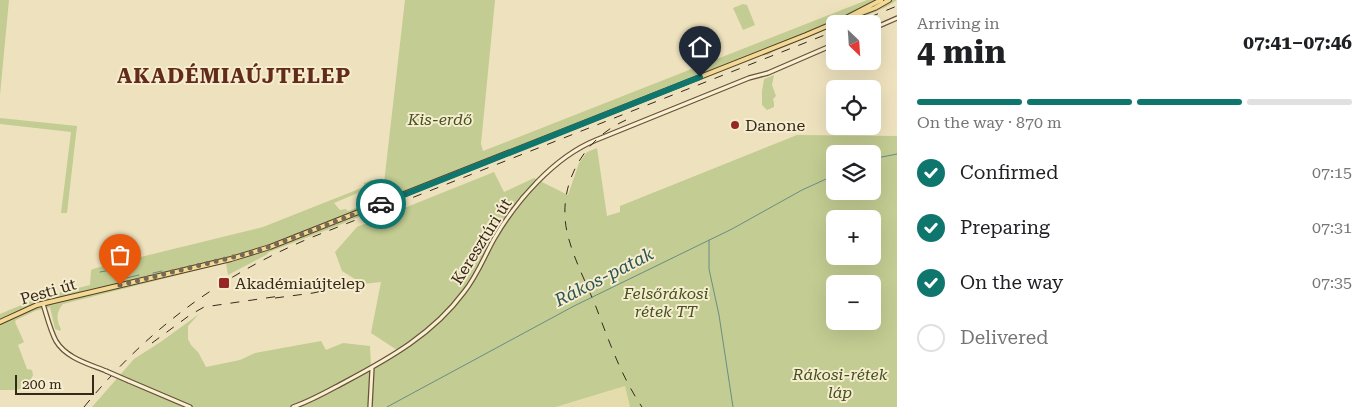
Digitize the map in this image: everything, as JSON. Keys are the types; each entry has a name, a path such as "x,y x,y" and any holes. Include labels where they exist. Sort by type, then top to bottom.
{"main road":[{"path":"852,15 881,0"},
{"path":"858,15 889,0"},
{"path":"881,25 897,18"},
{"name":"Pesti út","path":"0,322 43,304 258,251 826,26"},
{"name":"Keresztúri út","path":"293,407 310,401 372,368 419,338 445,316 472,282 513,210 541,179 574,152 596,140 749,78 768,73 826,48"},
{"path":"43,304 54,336 62,349 76,358 190,407"},
{"path":"370,407 372,368"},
{"path":"363,373 368,372 371,375"}],"shaded area":[{"path":"625,386 630,407 556,407 574,402"}],"green space":[{"path":"0,0 9,0 0,95"},
{"name":"Kis-erdő","path":"405,0 495,0 481,144 483,151 826,16 826,30 768,55 269,252 228,275 226,263 63,304 57,316 60,331 55,329 50,307 35,311 15,322 24,342 18,345 27,369 32,370 33,375 27,388 0,390 0,314 38,298 90,285 91,270 96,268 263,227 364,187 364,183 371,180 380,186 384,183","holes":["372,187 383,197 348,211 346,209 340,210 334,203"]},
{"path":"867,0 897,0 868,15 829,15"},
{"path":"743,4 747,5 755,25 743,30 733,8"},
{"path":"774,75 772,85 776,96 773,99 774,107 767,110 762,105 764,79"},
{"path":"0,118 77,126 67,213 61,213 71,132 0,124"},
{"name":"Felsőrákosi rétek TT","path":"797,135 897,136 897,407 630,407 625,386 556,407 92,407 134,359 199,314 188,326 188,339 206,367 240,360 255,353 321,341 326,350 343,343 370,346 371,366 397,350 371,333 381,282 363,284 342,271 335,252 357,227 494,172 504,192 534,178 568,195 579,163 587,152 597,148 607,216 620,212 620,206"}],"waterway":[{"name":"Rákos-patak","path":"881,157 897,154"},
{"name":"Rákos-patak","path":"387,407 574,306 732,229 802,190 826,179"},
{"path":"709,240 709,269 719,315 733,407"},
{"path":"100,272 111,270 126,278 139,275"},
{"path":"153,273 162,271"}],"railway":[{"path":"875,15 897,6"},
{"path":"84,407 133,354 186,308 215,288 276,253 826,35"},
{"path":"626,120 611,128 586,151 570,181 566,197 565,214 567,232 576,261 622,371 642,407"},
{"path":"330,289 359,285"},
{"path":"275,298 336,288"},
{"path":"152,343 204,307 280,296"}],"way so far":[{"path":"120,285 258,251 381,204"}],"place":[{"name":"Danone","path":"735,125"},
{"name":"Akadémiaújtelep","path":"224,283"}],"district":[{"name":"AKADÉMIAÚJTELEP","path":"234,76"}],"route":[{"path":"381,204 700,77"}],"park label":[{"name":"Rákosi-rétek láp","path":"840,383"}]}
